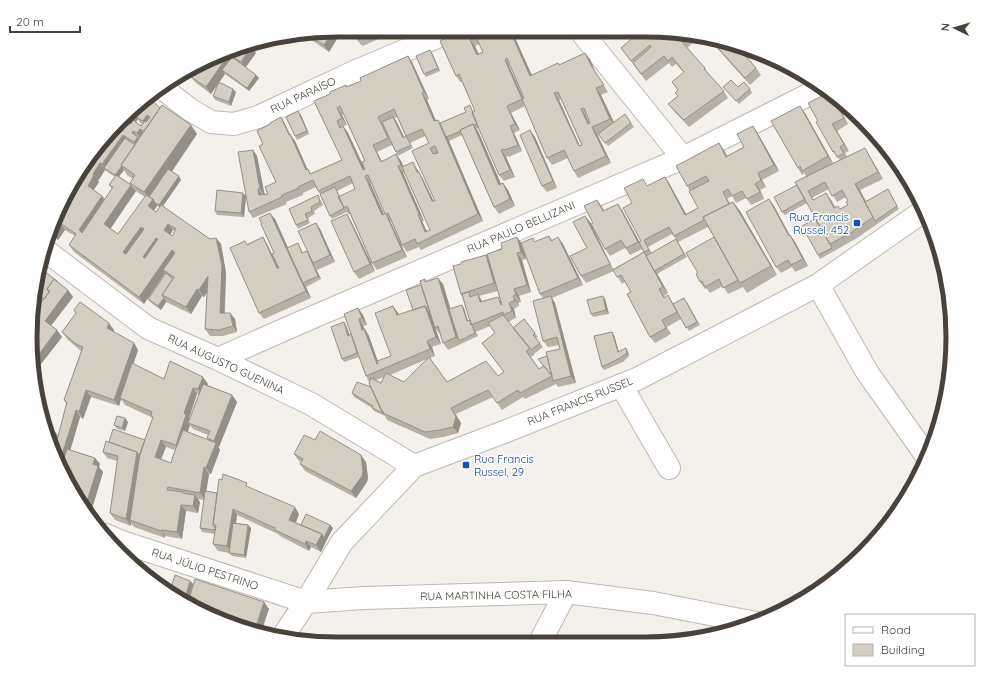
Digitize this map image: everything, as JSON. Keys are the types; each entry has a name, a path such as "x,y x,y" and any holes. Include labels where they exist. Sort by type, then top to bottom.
{"street":[{"name":"RUA PARAÍSO","path":"166,91 189,109 211,122 234,124 258,117 354,72 437,37"},
{"path":"585,37 683,158"},
{"name":"RUA PAULO BELLIZANI","path":"218,359 297,323 683,158 817,91"},
{"name":"RUA FRANCIS RUSSEL","path":"286,632 342,542 414,466 636,379 818,285 919,214"},
{"name":"RUA AUGUSTO GUENINA","path":"49,253 148,328 218,359 311,404 414,466"},
{"path":"818,285 867,372 923,451"},
{"path":"621,385 669,468"},
{"name":"RUA JÚLIO PESTRINO","path":"115,539 306,602"},
{"path":"543,637 566,592"},
{"name":"RUA MARTINHA COSTA FILHA","path":"306,602 364,598 566,592 653,603 743,621"}],"building":[{"path":"329,37 324,45 313,38"},
{"path":"357,37 365,37 358,40 356,38"},
{"path":"448,37 476,37 513,37 530,76 585,53 604,85 596,88 610,119 592,127 606,156 574,171 564,150 547,158 522,99 507,106 515,124 510,126 518,145 501,150 510,170 499,175 472,113 475,111 459,74 456,76 440,41","holes":["476,37 483,52 477,55 470,40","507,58 524,98 522,99 505,60","558,92 582,145 579,146 554,93","584,108 590,123 588,124 581,109"]},
{"path":"634,37 684,40 682,42 724,91 684,120 668,104 678,96 675,93 678,90 672,82 684,72 672,57 668,61 664,56 641,74 633,63 651,47 650,45 631,61 621,48"},
{"path":"715,45 743,54 756,68 745,78"},
{"path":"249,50 241,62 232,56"},
{"path":"430,50 438,68 424,74 416,56"},
{"path":"408,56 424,92 422,93 434,121 438,120 478,214 417,244 415,239 402,245 388,213 386,214 402,250 372,263 347,206 344,208 338,197 355,189 350,176 318,191 313,180 282,195 282,197 249,212 238,152 253,150 260,189 258,189 259,195 268,194 265,187 276,182 259,146 263,144 257,131 281,117 306,170 308,169 310,174 342,160 314,101 346,85 346,87 361,81 360,78","holes":["340,106 365,161 362,162 365,169 363,170 343,126 340,128 337,121 342,118 337,108","394,109 406,136 422,129 429,143 412,151 435,201 432,201 413,162 402,167 430,230 425,232 419,214 398,166 401,165 396,154 381,162 373,145 388,138 378,117","435,146 438,153 433,154 430,148","368,175 385,214 382,215 365,176"]},
{"path":"232,57 256,75 247,88 222,70"},
{"path":"226,59 206,87 191,77 193,74 204,68"},
{"path":"731,80 738,87 744,82 750,89 736,101 723,87"},
{"path":"219,82 233,89 229,102 213,96"},
{"path":"824,95 836,105 844,118 832,124 844,144 840,147 844,153 837,157 834,151 833,152 816,122 818,121 808,103"},
{"path":"152,101 160,108 144,131 140,129 137,133 133,131 132,133 138,137 134,142 123,135 93,174 94,175 88,186 102,196 79,230 82,233 113,187 109,185 116,175 131,185 104,224 118,234 146,195 153,199 148,206 156,212 161,205 210,239 216,238 222,266 220,313 230,313 233,326 219,330 205,329 208,276 199,290 197,289 186,307 162,295 174,277 163,270 175,253 172,250 139,297 69,245 76,234 60,223 59,224 77,187 111,139 128,122 131,124 133,120 141,126 150,117 147,115 143,121 136,117 141,109","holes":["168,224 176,229 172,236 164,230","141,227 144,229 126,254 123,252","156,238 158,239 145,258 143,257"]},
{"path":"162,105 191,125 144,192 130,183 135,175 121,165"},
{"path":"470,105 477,124 473,124 446,137 440,123 466,112 464,108"},
{"path":"800,106 828,156 802,171 800,166 798,168 771,121"},
{"path":"298,111 307,131 295,136 286,117"},
{"path":"138,112 130,123 128,122"},
{"path":"625,114 631,123 605,143 598,134"},
{"path":"393,117 403,138 406,136 411,145 396,152 382,122"},
{"path":"473,124 499,185 503,183 510,199 494,207 460,130"},
{"path":"753,126 774,165 758,173 761,180 755,184 760,192 747,199 742,191 732,196 728,189 723,192 729,204 703,217 704,220 674,236 669,227 644,240 649,250 644,252 639,242 641,241 623,208 632,203 624,188 643,179 647,186 665,177 685,215 698,208 689,191 709,181 706,176 687,186 676,166 719,143 726,157 744,147 737,134"},
{"path":"530,130 553,181 542,186 520,135"},
{"path":"125,138 135,145 115,175 104,168"},
{"path":"865,148 878,172 855,184 873,217 852,232 830,244 795,182","holes":["825,182 832,196 842,190 848,201 846,202 848,205 840,209 838,206 834,208 826,193 813,200 808,191"]},
{"path":"168,169 179,176 159,205 149,197"},
{"path":"797,185 805,199 782,212 774,197"},
{"path":"335,187 344,208 330,216 320,194"},
{"path":"888,189 897,206 875,221 865,202"},
{"path":"217,190 243,193 241,213 215,211"},
{"path":"318,195 320,202 311,207 312,211 305,214 308,220 296,225 289,209"},
{"path":"769,199 803,259 791,265 788,260 776,267 746,212"},
{"path":"597,200 603,211 618,204 638,242 626,248 621,240 605,249 591,224 593,223 584,206"},
{"path":"733,202 771,266 740,283 703,217"},
{"path":"270,213 306,291 259,313 230,248 245,241 247,245 263,237 277,268 279,268 272,254 274,253 259,218"},
{"path":"347,214 370,264 354,272 331,221"},
{"path":"585,216 610,264 581,276 570,256 587,248 573,222"},
{"path":"815,219 832,248 818,255 802,226"},
{"path":"316,223 330,255 313,263 298,231"},
{"path":"549,236 551,241 558,237 578,278 540,294 521,243 533,238 534,242"},
{"path":"517,237 521,252 517,253 527,285 514,289 516,295 513,296 515,300 509,303 512,311 503,315 503,312 471,325 462,294 469,292 470,297 478,294 480,302 498,297 502,305 487,254 502,249 501,243"},
{"path":"714,237 738,280 723,288 719,279 705,287 702,281 700,282 696,274 698,273 686,253"},
{"path":"676,239 684,254 654,271 646,256"},
{"path":"298,243 302,253 307,251 318,276 303,283 287,248"},
{"path":"644,252 663,287 659,289 664,298 668,295 677,312 662,320 666,328 650,337 627,294 631,292 621,275 617,277 613,270"},
{"path":"486,255 494,283 461,294 453,266 461,264 461,262"},
{"path":"44,271 57,281 57,282 54,279 47,289 49,292 44,299 40,296"},
{"path":"166,273 173,279 162,295 164,298 158,306 148,299"},
{"path":"438,278 456,337 443,343 438,326 435,328 420,281 425,279 425,282"},
{"path":"54,279 68,290 45,321 57,330 38,356 37,337 39,305 50,291 47,289"},
{"path":"421,285 428,307 426,308 425,306 413,310 406,290"},
{"path":"551,296 571,376 553,381 546,352 560,349 557,337 543,341 533,301"},
{"path":"603,296 606,310 591,314 587,300"},
{"path":"684,298 697,322 686,328 673,304"},
{"path":"80,302 109,323 107,328 134,343 114,400 86,390 79,412 76,410 62,456 56,442 67,402 64,400 83,347 76,344 62,332 76,313 74,310"},
{"path":"462,305 467,321 470,320 475,333 459,341 449,309"},
{"path":"393,306 397,315 425,306 436,337 427,341 430,349 366,376 344,314 358,308 362,318 359,319 362,330 364,329 378,364 377,361 391,356 375,313"},
{"path":"503,315 530,348 526,351 539,369 544,366 552,376 520,393 518,390 497,403 488,390 463,402 451,408 456,417 453,427 440,430 425,432 383,413 369,383 371,378 381,383 386,373 404,382 429,357 447,382 486,361 498,376 504,372 482,343 495,333 488,323"},
{"path":"524,319 535,333 533,335 540,343 531,350 513,328"},
{"path":"344,322 348,336 351,334 357,353 342,359 331,327"},
{"path":"612,332 618,352 626,348 627,353 602,367 594,336"},
{"path":"547,356 552,376 538,359"},
{"path":"170,361 203,377 198,389 193,388 184,413 186,415 176,445 161,440 155,457 171,463 183,430 216,443 206,468 204,467 200,493 168,487 167,490 195,495 193,506 181,505 177,532 161,531 130,520 140,453 153,417 151,416 152,412 120,398 132,363 164,379"},
{"path":"357,382 371,387 383,413 372,408 373,406 352,393"},
{"path":"203,384 232,395 214,441 207,438 210,431 188,423"},
{"path":"117,416 125,418 122,428 114,425"},
{"path":"113,429 145,440 140,455 137,452 109,442"},
{"path":"320,431 361,455 363,471 362,476 351,491 300,464 303,459 294,454 304,435 315,440"},
{"path":"106,441 137,452 126,519 110,513 118,456 103,452"},
{"path":"67,449 95,458 93,464 98,466 87,502 77,487 63,459"},
{"path":"223,474 247,483 246,486 295,507 289,520 322,534 316,545 306,541 305,544 275,530 275,528 233,509 227,546 213,544 216,525 213,525 219,479 222,480"},
{"path":"205,491 217,493 213,525 215,530 200,528"},
{"path":"306,514 330,525 324,538 322,534 301,525"},
{"path":"233,523 248,525 244,555 229,553"},
{"path":"175,575 190,581 186,596 171,587"},
{"path":"195,579 264,602 256,626 204,606 194,601 195,598 190,596"}],"place":[{"name":"Rua Francis Russel, 452","path":"857,223"},
{"name":"Rua Francis Russel, 29","path":"466,465"}]}
